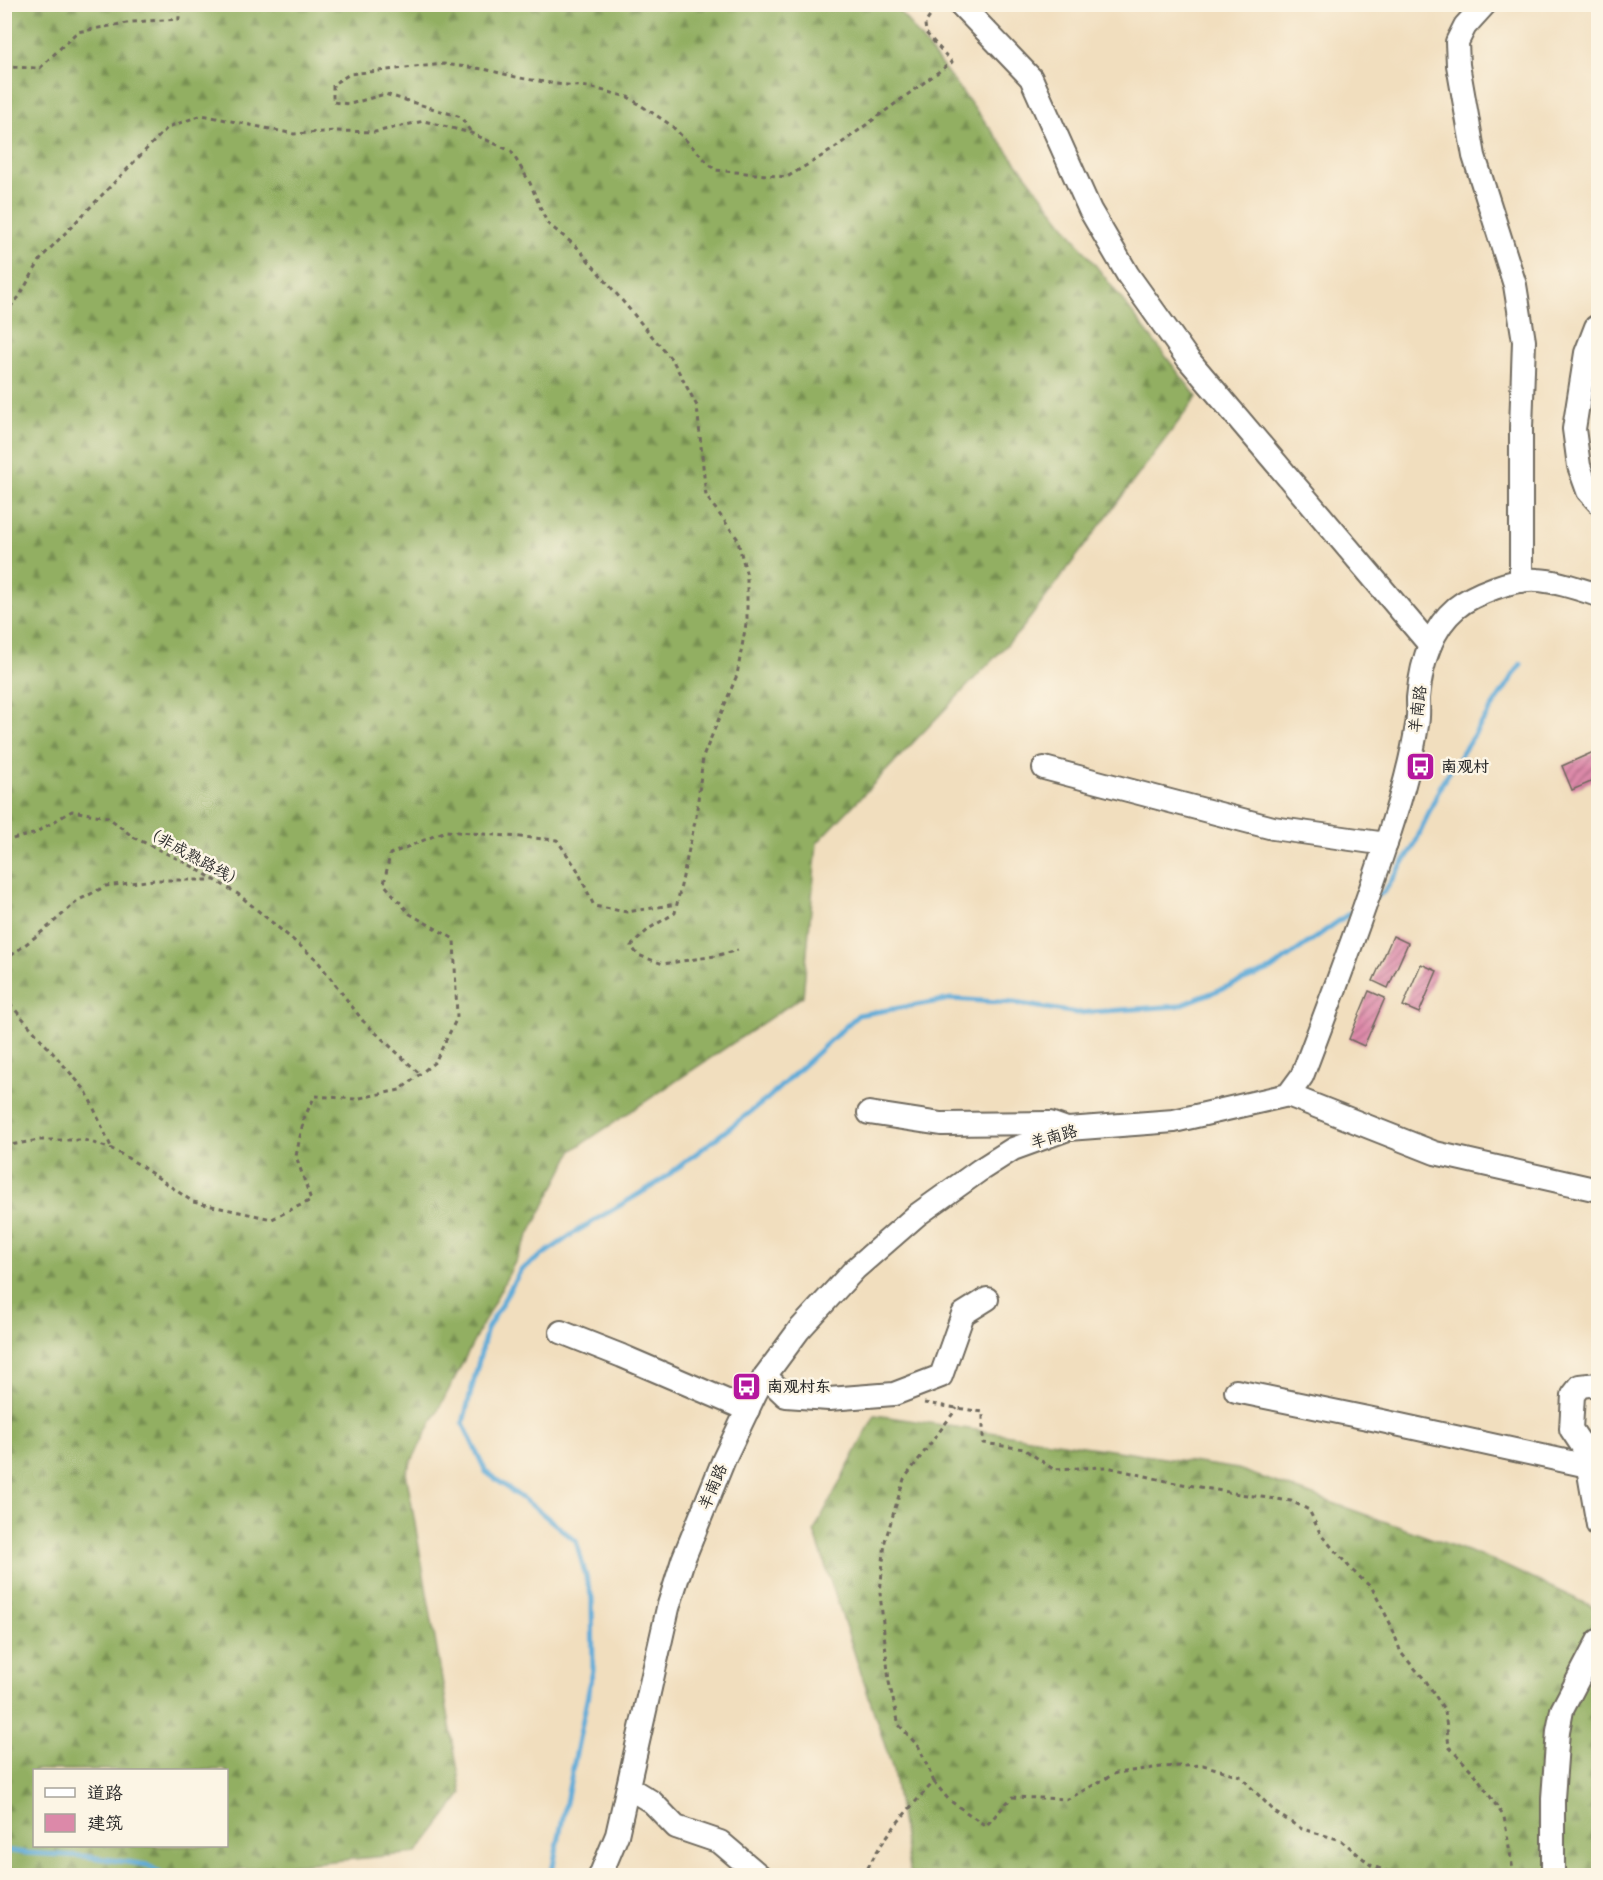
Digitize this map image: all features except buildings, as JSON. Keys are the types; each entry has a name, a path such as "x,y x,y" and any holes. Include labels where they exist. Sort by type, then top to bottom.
{"street":[{"path":"960,4 1031,78 1090,210 1128,275 1188,359 1430,645"},
{"path":"1485,4 1465,26 1457,42 1458,65 1474,156 1515,285 1524,341 1521,428 1521,581"},
{"path":"1599,326 1596,327 1586,353 1574,429 1579,466 1588,490 1599,502"},
{"name":"羊南路","path":"600,1875 617,1835 668,1608 682,1560 724,1459 765,1376 799,1330 855,1269 917,1215 1013,1149 1068,1129 1174,1120 1288,1095 1302,1076 1386,844 1409,766 1418,723 1419,696 1426,656 1435,632 1456,608 1483,591 1521,581 1535,579 1599,595"},
{"path":"1044,768 1273,828 1386,844"},
{"path":"1288,1095 1435,1153 1599,1190"},
{"path":"869,1113 941,1124 1050,1123 1068,1129"},
{"path":"765,1376 786,1396 829,1399 894,1394 941,1376 963,1314 987,1299"},
{"path":"561,1332 748,1410"},
{"path":"1599,1384 1580,1386 1573,1395 1571,1429 1584,1450 1593,1473 1599,1525"},
{"path":"1236,1391 1404,1426 1593,1473"},
{"path":"1553,1875 1553,1798 1558,1731 1562,1710 1599,1641"},
{"path":"629,1788 652,1803 676,1827 720,1842 760,1875"}],"path":[{"path":"4,67 40,68 77,32 132,22 179,19 179,4"},
{"path":"471,133 461,117 385,94 350,104 333,102 333,84 350,74 443,64 484,69 556,84 589,87 628,97 671,125 715,170 787,177 832,150 952,62 926,33 925,24 938,4"},
{"path":"4,314 20,297 42,257 168,127 202,115 294,134 336,131 375,132 424,122 471,133 511,151 530,183 547,223 577,246 673,361 697,406 706,496 737,538 747,576 747,618 737,675 704,757 696,817 675,913 650,928 631,946 638,955 663,964 738,950"},
{"name":"（非成熟路线）","path":"4,841 33,834 72,811 108,817 132,837 190,865 238,894 316,959 363,1021 420,1074"},
{"path":"4,1146 39,1140 84,1140 112,1149 193,1202 272,1219 311,1200 296,1156 304,1118 315,1096 355,1099 400,1090 435,1062 456,1018 454,939 410,914 384,884 390,854 446,831 557,840 577,869 594,906 627,912 677,904"},
{"path":"4,961 79,900 106,886 154,880 215,880"},
{"path":"4,997 86,1091 112,1149"},
{"path":"894,1394 928,1404 983,1412 983,1443 1024,1449 1053,1469 1107,1467 1171,1482 1292,1501 1310,1510 1321,1535 1353,1571 1372,1588 1392,1626 1401,1653 1426,1681 1445,1711 1449,1748 1475,1774 1504,1817 1515,1875"},
{"path":"957,1408 904,1479 885,1541 880,1593 889,1682 899,1725 919,1746 934,1782 949,1800 986,1826 1012,1797 1068,1799 1116,1773 1161,1767 1203,1765 1240,1776 1276,1813 1302,1829 1341,1840 1372,1866 1402,1875"},
{"path":"864,1875 873,1857 913,1804 934,1782"}],"green space":[{"path":"5,4 895,5 1197,397 1021,630 817,843 803,996 573,1150 406,1472 462,1794 417,1853 184,1875 5,1875"},
{"path":"875,1415 1238,1469 1492,1560 1598,1609 1598,1875 910,1875 893,1770 814,1531"}],"waterway":[{"path":"1375,898 1385,891 1414,846 1442,783 1521,664"},
{"path":"551,1876 593,1670 592,1598 576,1541 486,1472 463,1423 487,1329 521,1270 577,1231 659,1182 766,1100 858,1015 951,999 1014,1003 1077,1013 1178,1006 1270,970 1354,910"},
{"path":"4,1850 83,1856 148,1865 164,1876"}],"place":[{"name":"南观村","path":"1420,767"},
{"name":"南观村东","path":"746,1387"}]}
